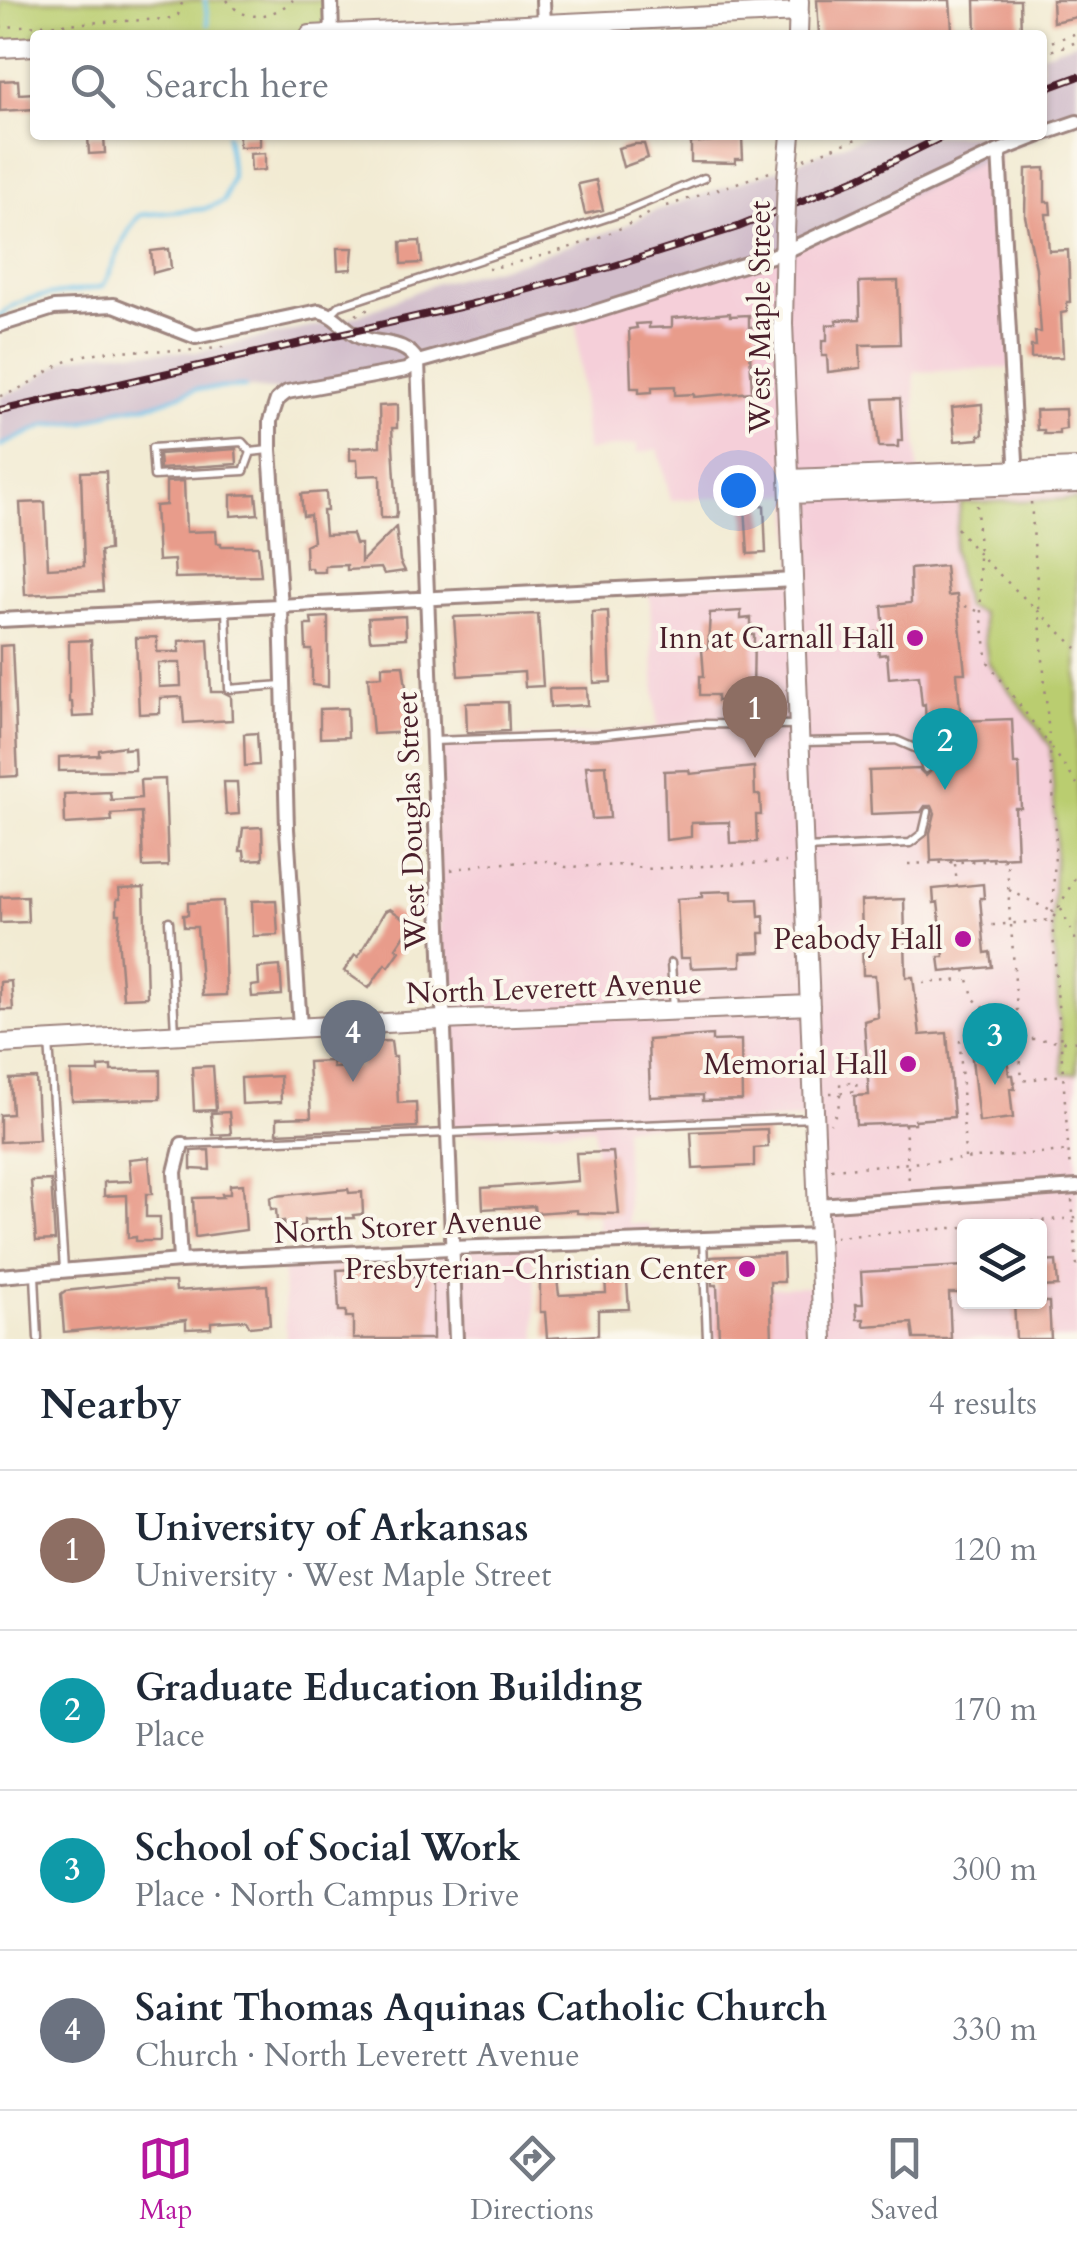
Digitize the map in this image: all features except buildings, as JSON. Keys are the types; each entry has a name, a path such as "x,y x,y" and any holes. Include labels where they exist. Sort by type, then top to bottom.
{"street":[{"path":"330,0 332,30"},
{"path":"544,0 544,25"},
{"path":"426,30 799,6"},
{"path":"0,48 30,46"},
{"path":"1047,133 1077,122"},
{"name":"West Maple Street","path":"791,140 782,323 810,1005 822,1122 818,1205 826,1236 823,1339"},
{"path":"300,1027 270,450 270,421 277,400 288,392 406,370 418,362 576,318 784,252 1028,140"},
{"path":"999,151 1017,478"},
{"path":"0,325 54,308 114,305 196,338 319,311 331,314 360,337 405,346 418,362"},
{"name":"West Douglas Street","path":"418,362 456,1339"},
{"path":"790,486 1017,478 1077,468"},
{"path":"1017,478 1077,484"},
{"path":"0,620 794,580"},
{"name":"North Leverett Avenue","path":"0,1044 810,1005"},
{"path":"180,1262 175,1172 182,1144"},
{"path":"818,1205 1074,1188"},
{"name":"North Storer Avenue","path":"0,1276 64,1269 451,1248 826,1236"}],"lane":[{"path":"331,314 339,306 621,212 704,178"},
{"path":"242,442 251,452 244,472 154,476 152,448 242,442"},
{"path":"251,452 270,450"},
{"path":"226,610 230,689 283,685"},
{"path":"433,741 597,735 702,724 896,740 919,750 926,768"},
{"path":"804,848 910,843 923,833 928,812"},
{"path":"169,921 176,1034"},
{"path":"672,962 674,1010"},
{"path":"49,1041 64,1269"},
{"path":"182,1144 822,1122"},
{"path":"702,1239 706,1339"},
{"path":"35,1272 38,1339"}],"path":[{"path":"0,27 167,19 178,14 183,0"},
{"path":"226,0 236,12 255,16 282,8 293,0"},
{"path":"1047,43 1077,33"},
{"path":"1047,52 1077,42"},
{"path":"788,172 856,140"},
{"path":"1030,500 1056,830 1052,920 1077,1268"},
{"path":"977,502 981,613 988,662 1077,784"},
{"path":"958,528 980,556 1077,648"},
{"path":"964,606 981,613"},
{"path":"908,864 1007,860 1022,1081"},
{"path":"438,874 486,864 549,861 566,867 629,865 645,869 787,862"},
{"path":"955,862 958,886"},
{"path":"1052,920 1077,874"},
{"path":"1009,890 1052,912"},
{"path":"1059,905 1077,944"},
{"path":"982,926 1052,920"},
{"path":"966,970 974,999 1018,1038"},
{"path":"923,983 966,980"},
{"path":"965,1158 960,1041 1018,1038 1077,1042"},
{"path":"1014,1082 1063,1074"},
{"path":"822,1122 841,1105 841,1092 833,1093"},
{"path":"905,1124 911,1199"},
{"path":"831,1169 1068,1150"},
{"path":"1047,1220 1075,1218"},
{"path":"826,1236 957,1228"}],"shaded area":[{"path":"1077,42 1077,122 1047,132 1047,52"},
{"path":"854,140 1029,140 784,252 418,362 287,392 245,387 196,389 86,422 46,425 0,446 0,396 20,389 68,359 106,352 198,352 348,319 437,283 521,262"},
{"path":"999,151 1011,368 914,372 918,473 1077,468 1077,1339 707,1339 705,1290 821,1286 814,1118 624,1127 628,1224 649,1224 650,1241 599,1242 594,1128 447,1135 433,741 597,735 657,727 649,587 794,580 790,494 671,500 658,449 638,453 637,444 586,451 576,318"},
{"path":"533,1245 537,1339 286,1339 282,1256"}],"green space":[{"path":"0,0 331,0 332,30 30,30 30,46 0,48"},
{"path":"1077,499 1077,1073 1063,1074 1052,920 1056,830 1050,745 988,662 981,613 965,606 953,550 961,503"}],"waterway":[{"path":"205,0 208,25"},
{"path":"0,316 35,298 103,286 140,215 204,209 224,201 232,177 228,140"},
{"path":"0,446 46,425 86,422 196,389 245,387"}],"railway":[{"path":"1047,88 1077,77"},
{"path":"0,411 477,303 614,266 738,227 859,178 936,140"}],"place":[{"name":"Inn at Carnall Hall","path":"915,638"},
{"name":"University of Arkansas","path":"755,758"},
{"name":"Graduate Education Building","path":"945,790"},
{"name":"Peabody Hall","path":"963,939"},
{"name":"Memorial Hall","path":"908,1064"},
{"name":"Saint Thomas Aquinas Catholic Church","path":"353,1082"},
{"name":"School of Social Work","path":"995,1085"},
{"name":"Presbyterian-Christian Center","path":"747,1269"}]}
